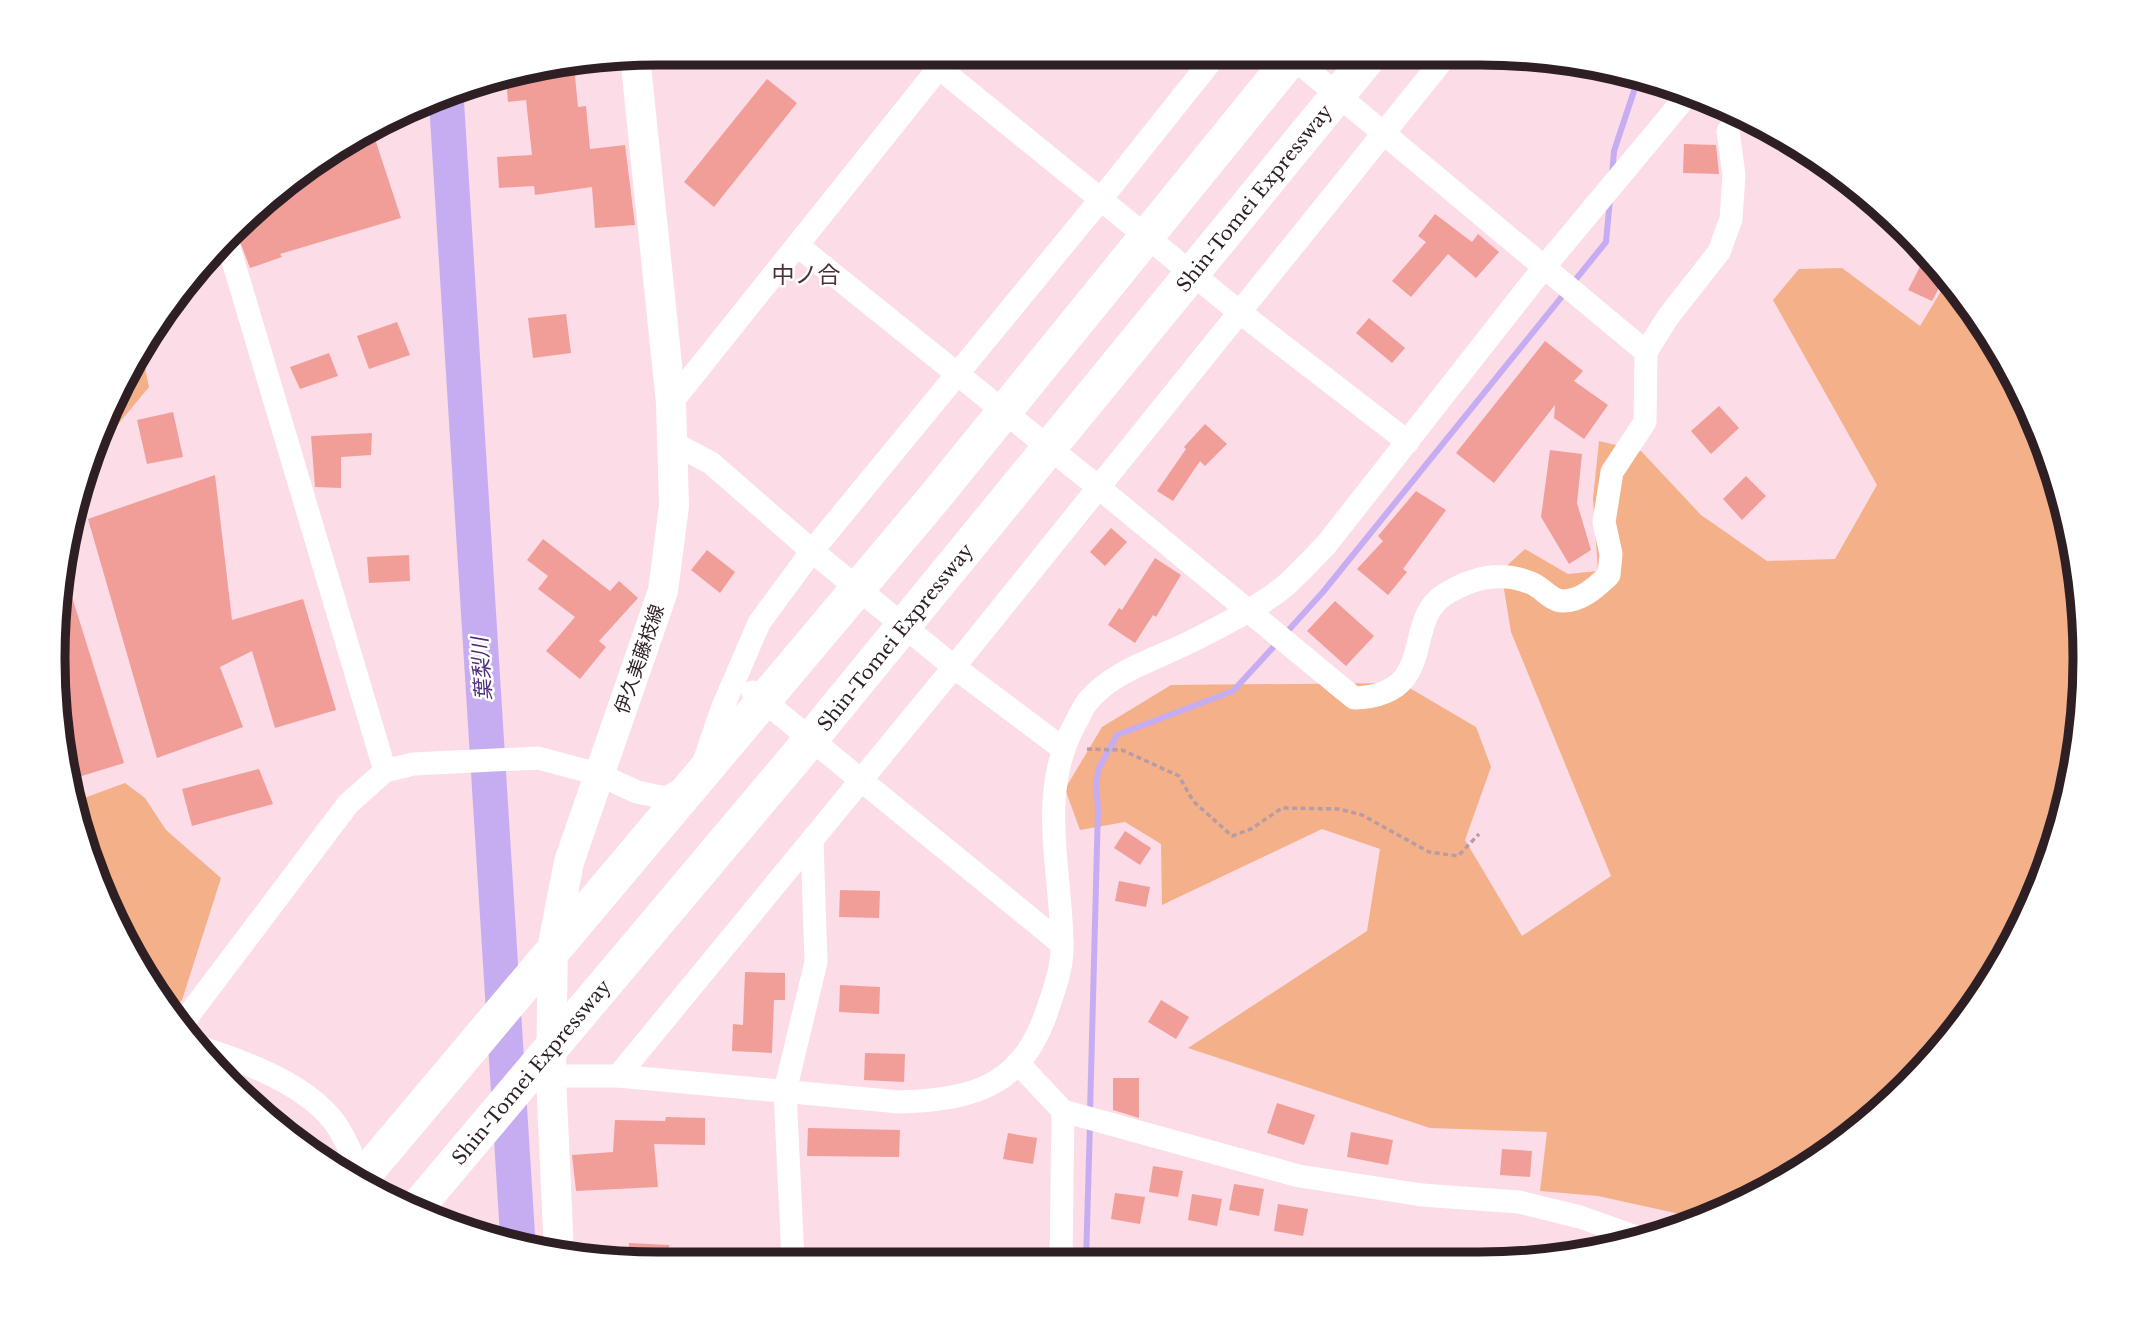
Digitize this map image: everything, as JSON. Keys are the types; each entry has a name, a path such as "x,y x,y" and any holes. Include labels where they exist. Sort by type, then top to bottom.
{"highway":[{"path":"366,1175 934,498 1285,65"},
{"name":"Shin-Tomei Expressway","path":"421,1202 792,762 1362,65"}],"main road":[{"name":"伊久美藤枝線","path":"559,1243 551,1076 553,944 569,862 663,591 674,506 671,403 636,66"}],"street":[{"path":"671,403 798,246 933,65"},
{"path":"944,65 1101,200 1238,311 1408,442"},
{"path":"186,1019 348,804 385,771 413,764 538,758 598,774 637,792 666,798 684,789 699,772 711,748 735,678 759,623 812,551 1101,200 1208,65"},
{"path":"1303,65 1647,352"},
{"path":"618,1076 859,779 954,667 1438,65"},
{"path":"551,1076 618,1076 900,1102 944,1101 989,1088 1031,1051 1059,974 1062,944 1052,827 1062,748 1088,701 1129,668 1196,640 1249,610 1285,586 1326,545 1545,266 1683,101"},
{"path":"798,246 1098,486 1354,698 1377,697 1401,683 1418,650 1429,610 1443,596 1486,575 1531,583 1559,601 1577,600 1609,575 1611,554 1604,522 1612,472 1645,422 1647,352 1668,317 1719,252 1731,219 1733,186 1728,131"},
{"path":"229,249 385,771"},
{"path":"673,443 712,463 812,551 954,667 1062,748"},
{"path":"735,678 1062,944"},
{"path":"793,1252 785,1091 816,962 812,840"},
{"path":"215,1053 278,1080 312,1101 335,1124 355,1169"},
{"path":"1018,1063 1063,1111 1299,1176 1422,1195 1519,1202 1580,1217 1625,1234"},
{"path":"1061,1252 1063,1111"}],"path":[{"path":"1062,748 1122,750 1179,776 1193,802 1232,836 1251,830 1282,808 1339,809 1362,815 1429,852 1458,856 1479,834"}],"shaded area":[{"path":"1842,268 1920,326 1943,288 1994,362 2012,396 2042,468 2062,543 2072,620 2073,658 2072,697 2062,774 2042,849 2028,886 1994,955 1951,1020 1899,1078 1841,1130 1776,1173 1685,1215 1598,1196 1540,1191 1547,1132 1430,1128 1188,1048 1367,931 1380,849 1322,829 1162,905 1161,844 1125,822 1080,830 1065,789 1102,727 1171,685 1401,683 1476,727 1491,767 1465,840 1522,936 1611,876 1511,632 1501,571 1525,549 1568,574 1598,571 1593,499 1599,441 1641,451 1701,515 1767,561 1835,559 1877,485 1773,300 1799,269"},
{"path":"144,362 149,387 108,436"},
{"path":"125,783 145,798 166,830 221,878 182,1000 177,1005 144,955 126,921 96,849 82,799"}],"building":[{"path":"574,71 578,107 586,106 590,149 625,145 635,225 595,228 592,187 535,195 534,186 499,188 497,157 532,155 526,100 508,102 507,85"},
{"path":"767,79 797,103 714,207 684,182"},
{"path":"374,137 401,218 280,254 282,257 250,268 239,239 297,187"},
{"path":"1684,144 1716,145 1719,174 1683,173"},
{"path":"1435,214 1472,242 1478,234 1499,252 1476,278 1448,254 1411,297 1392,281 1426,242 1418,236"},
{"path":"1922,263 1941,285 1932,301 1908,290"},
{"path":"566,314 571,353 533,358 528,318"},
{"path":"1369,318 1405,348 1392,363 1356,333"},
{"path":"397,322 410,355 369,369 357,336"},
{"path":"1545,341 1583,371 1574,381 1608,405 1584,439 1554,418 1555,405 1494,483 1456,453"},
{"path":"329,353 338,376 300,389 290,367"},
{"path":"1719,406 1739,428 1711,454 1691,431"},
{"path":"173,412 183,457 147,464 137,420"},
{"path":"1205,424 1227,444 1205,466 1200,461 1173,501 1157,491 1186,449 1184,447"},
{"path":"372,433 371,455 341,457 341,488 315,487 311,436"},
{"path":"1550,450 1582,454 1577,503 1591,550 1569,564 1541,517"},
{"path":"215,475 232,620 303,599 336,710 275,728 252,651 220,667 243,727 157,758 88,519"},
{"path":"1746,476 1766,496 1742,520 1723,499"},
{"path":"1416,491 1446,510 1403,569 1407,572 1388,595 1357,569 1383,541 1378,536"},
{"path":"1111,528 1127,542 1105,566 1090,552"},
{"path":"543,539 610,591 619,581 638,598 599,641 606,647 580,679 546,651 575,617 538,589 548,576 527,560"},
{"path":"707,550 735,572 720,593 691,570"},
{"path":"409,555 410,581 369,583 367,557"},
{"path":"1155,558 1181,575 1156,617 1153,615 1135,643 1108,625 1119,608 1122,610"},
{"path":"69,588 124,763 77,778 66,697 66,620"},
{"path":"1335,601 1374,636 1346,666 1307,631"},
{"path":"259,769 273,804 192,826 182,789"},
{"path":"1125,831 1151,848 1140,865 1114,848"},
{"path":"1119,881 1150,887 1146,907 1115,901"},
{"path":"840,890 880,891 879,918 839,917"},
{"path":"745,972 785,973 785,1000 774,1000 772,1053 732,1051 733,1024 743,1025"},
{"path":"840,985 880,987 879,1014 839,1012"},
{"path":"1161,1000 1189,1017 1176,1039 1148,1022"},
{"path":"865,1053 905,1054 904,1082 864,1080"},
{"path":"1113,1078 1139,1078 1139,1118 1113,1110"},
{"path":"1277,1103 1315,1115 1304,1145 1267,1133"},
{"path":"666,1117 705,1118 705,1145 654,1144 658,1187 576,1191 572,1155 613,1152 615,1120 665,1121"},
{"path":"808,1128 900,1130 899,1157 807,1156"},
{"path":"1351,1132 1393,1140 1388,1165 1347,1157"},
{"path":"1008,1133 1037,1138 1033,1164 1003,1159"},
{"path":"1502,1149 1532,1151 1530,1177 1500,1175"},
{"path":"1153,1166 1183,1171 1178,1197 1149,1192"},
{"path":"1234,1184 1264,1189 1259,1216 1229,1210"},
{"path":"1115,1193 1145,1197 1140,1224 1111,1219"},
{"path":"1192,1194 1222,1199 1217,1226 1188,1220"},
{"path":"1278,1204 1308,1209 1303,1236 1274,1231"},
{"path":"629,1243 669,1245 669,1252 629,1251"}],"waterway":[{"path":"1612,175 1614,151 1636,86"},
{"name":"葉梨川","path":"447,104 517,1235"},
{"path":"1285,634 1323,592 1606,242 1610,199"},
{"path":"1090,1113 1098,809 1096,782 1099,768 1117,735 1233,691 1278,642"},
{"path":"1086,1252 1090,1123"}],"district":[{"name":"中ノ合","path":"806,275"}]}
